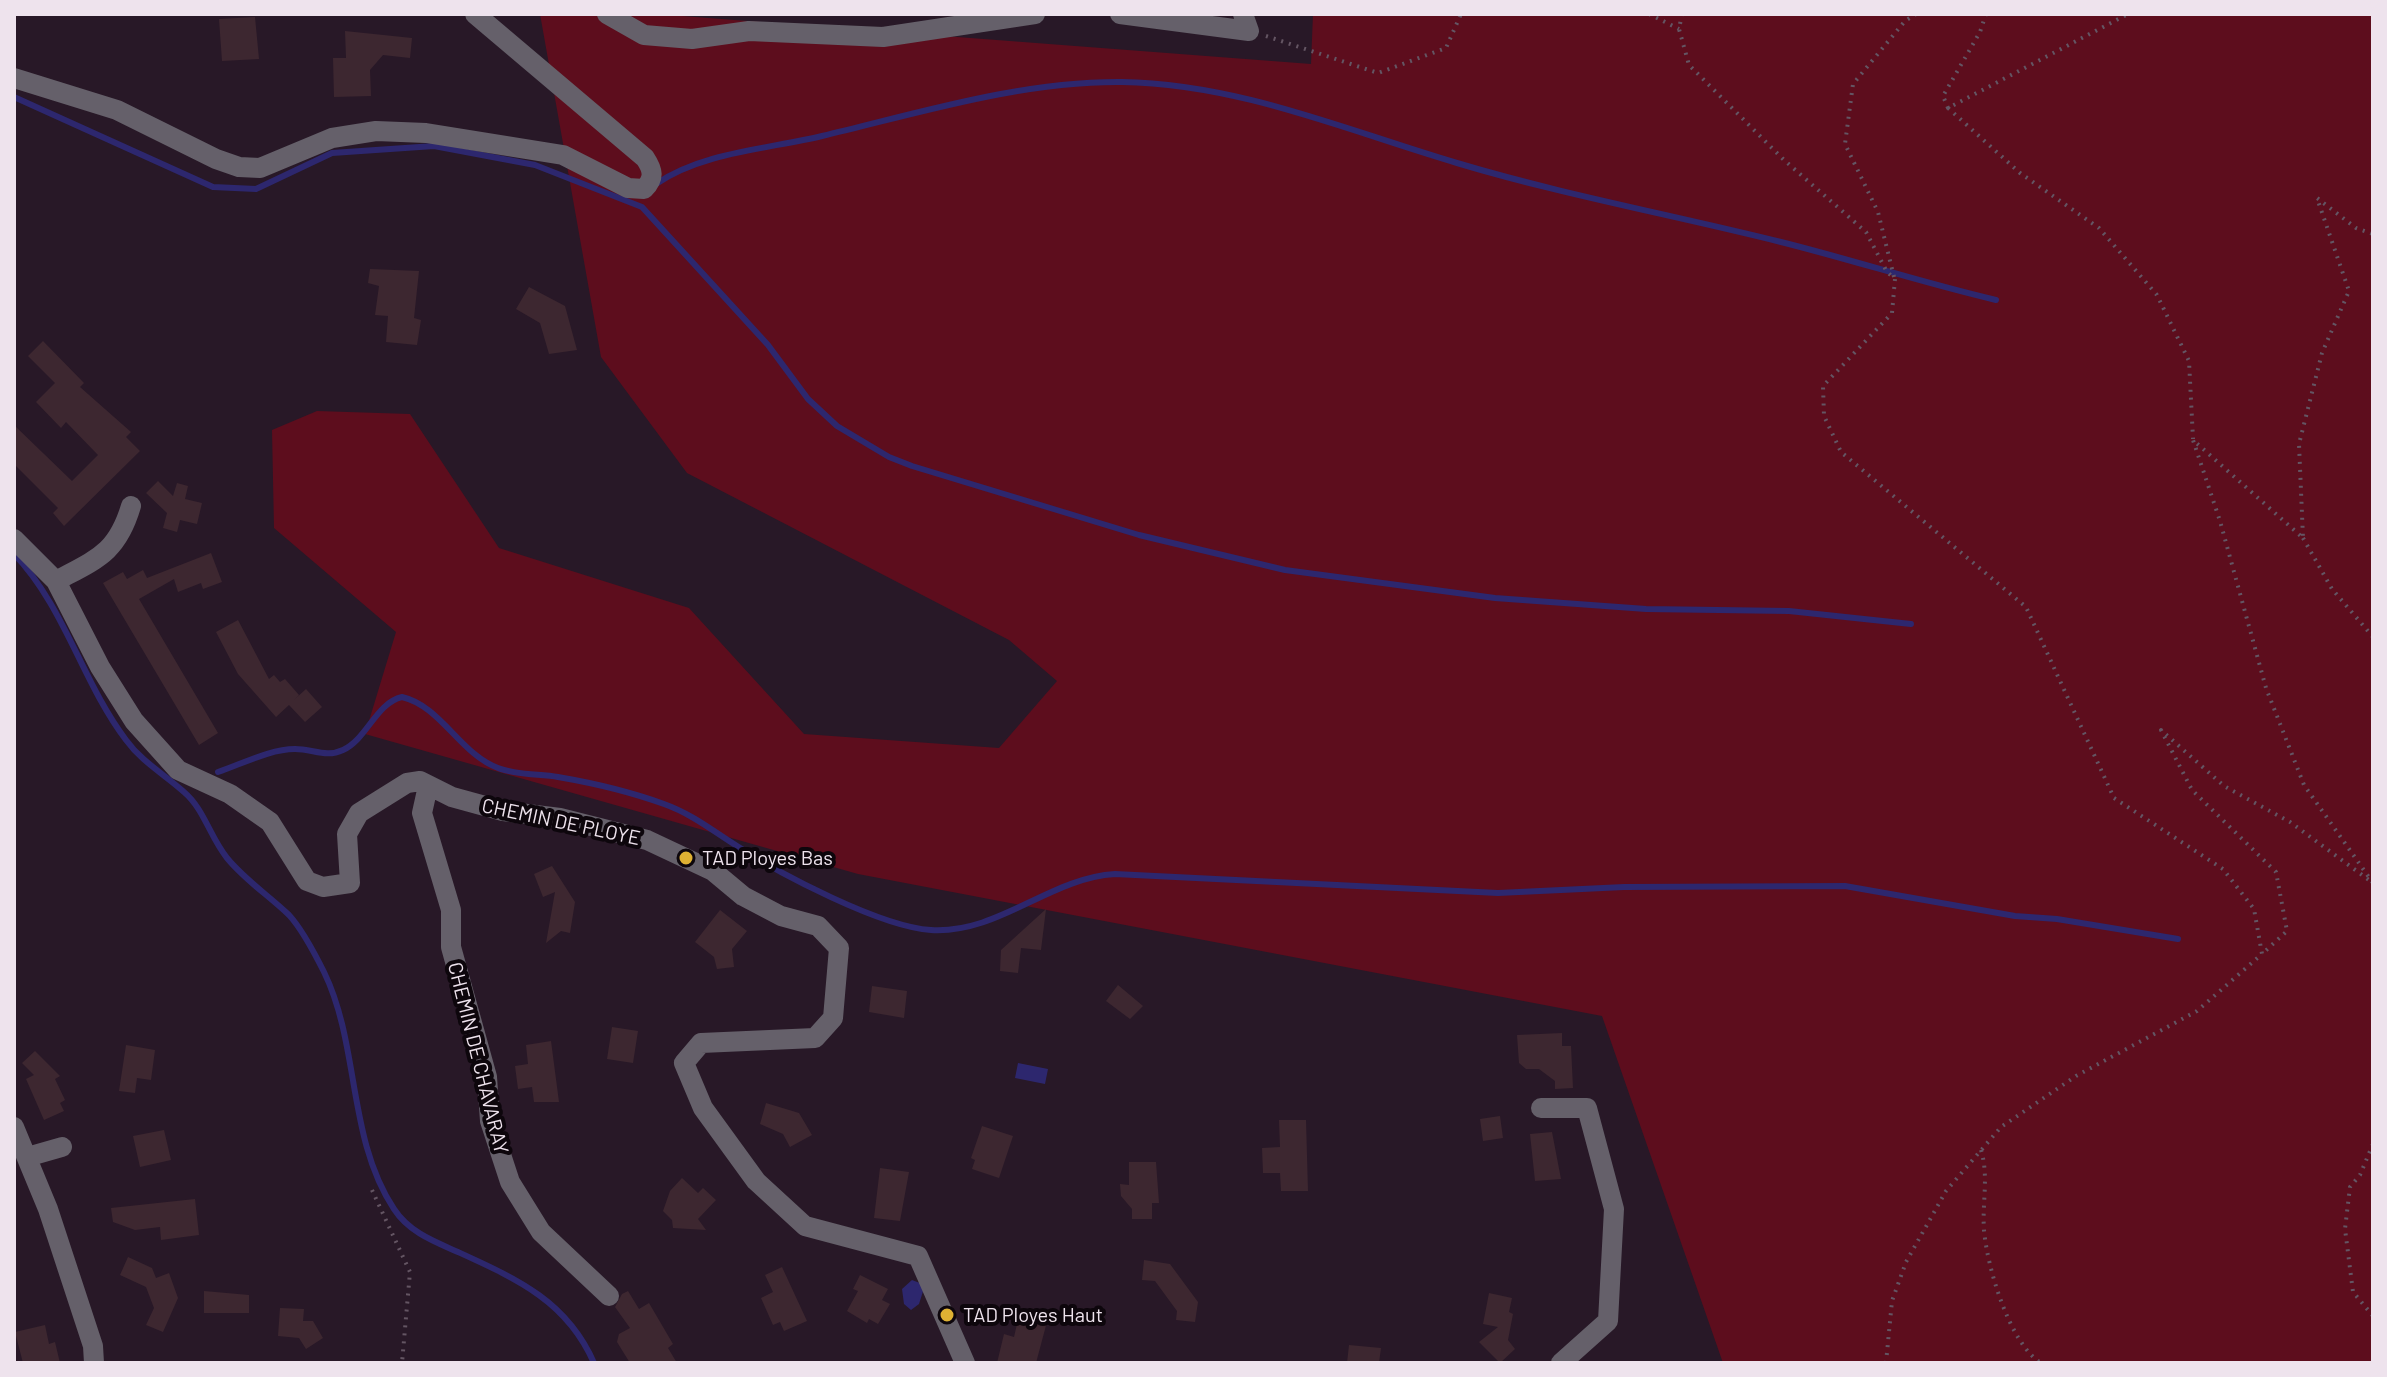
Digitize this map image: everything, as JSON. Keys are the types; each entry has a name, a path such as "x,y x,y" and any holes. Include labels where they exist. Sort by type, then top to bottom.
{"street":[{"path":"14,78 117,110 216,159 239,167 260,168 332,138 376,131 414,133 563,155 628,188 644,189 651,181 652,170 645,158 475,14"},
{"path":"607,14 644,35 692,39 749,31 883,37 1035,14"},
{"path":"1120,14 1246,22"},
{"path":"56,581 105,555 119,541 131,506"},
{"path":"14,539 56,581 100,667 134,721 178,770 230,794 270,822 307,881 323,887 350,883 347,834 359,813 407,783 420,781 428,786"},
{"name":"CHEMIN DE CHAVARAY","path":"428,786 422,813 451,910 451,947 487,1077 490,1121 510,1182 541,1232 609,1296"},
{"name":"CHEMIN DE PLOYE","path":"428,786 452,797 503,811 560,818 647,840 713,871 743,896 781,916 818,926 839,948 833,1018 815,1038 701,1043 684,1063 703,1108 747,1169 805,1226 918,1256 965,1363"},
{"path":"1541,1108 1587,1108 1614,1209 1608,1321 1561,1363"},
{"path":"14,1127 93,1346 94,1363"},
{"path":"27,1157 62,1147"}],"path":[{"path":"1246,22 1378,73 1446,48 1461,14"},
{"path":"1649,14 1679,29"},
{"path":"1682,14 1679,29 1689,65 1784,160 1866,232 1887,272 1895,279"},
{"path":"1916,14 1905,21 1853,84 1845,144 1878,212 1895,279 1892,313 1823,386 1824,416 1841,452 2026,607 2114,798 2223,869 2254,909 2262,954"},
{"path":"1986,14 1980,32 1943,96 1948,108 2020,173 2099,228 2157,295 2189,361 2193,440 2220,521 2266,688 2304,785 2373,884"},
{"path":"1948,108 2128,14"},
{"path":"2303,538 2299,444 2322,353 2349,291 2317,198 2356,228 2373,234"},
{"path":"2193,440 2303,538 2332,589 2373,637"},
{"path":"1886,1363 1892,1301 1906,1262 1946,1191 2001,1127 2076,1076 2197,1011 2287,931 2276,872 2192,790 2161,730 2224,786 2290,822 2373,884"},
{"path":"2373,1144 2360,1175 2350,1187 2345,1229 2353,1292 2373,1316"},
{"path":"1981,1150 1986,1165 1984,1231 2000,1298 2028,1355 2041,1363"},
{"path":"372,1190 410,1272 402,1363"}],"shaded area":[{"path":"540,14 656,14 1311,64 1313,14 2373,14 2373,1363 1723,1363 1602,1016 858,874 365,734 396,632 274,528 272,430 317,411 410,414 499,548 689,608 804,734 999,748 1057,681 1009,640 687,473 601,357"},
{"path":"1018,1063 1048,1069 1045,1084 1015,1078"},
{"path":"912,1280 925,1285 919,1304 911,1310 904,1304 902,1289"}],"building":[{"path":"255,17 259,59 222,61 219,19"},
{"path":"345,31 412,38 410,58 383,55 370,70 371,96 334,97 333,58 346,58"},
{"path":"370,269 419,271 414,318 421,320 417,345 386,342 388,316 375,315 379,286 368,283"},
{"path":"529,287 565,306 577,350 549,354 540,323 516,309"},
{"path":"43,341 84,383 80,387 131,432 126,437 140,451 64,526 53,513 58,508 14,464 14,425 72,481 98,455 66,422 61,428 36,402 55,383 28,356"},
{"path":"158,481 173,496 177,483 188,486 185,499 202,503 197,524 180,520 177,532 163,528 167,513 146,493"},
{"path":"211,553 222,582 203,589 201,583 178,592 174,579 139,599 218,733 199,745 103,583 123,572 127,579 143,570 147,578"},
{"path":"238,620 269,679 274,675 280,682 285,679 299,695 294,700 306,689 322,707 305,722 289,705 276,717 238,674 216,632"},
{"path":"552,866 575,902 570,933 561,931 546,943 555,892 543,897 534,874"},
{"path":"1046,909 1041,950 1021,948 1018,973 1000,971 1001,950"},
{"path":"720,910 747,931 732,949 734,967 717,969 714,957 695,942"},
{"path":"1118,985 1143,1006 1130,1019 1106,1001"},
{"path":"872,986 907,991 904,1018 869,1012"},
{"path":"612,1027 638,1031 633,1063 607,1059"},
{"path":"1562,1033 1562,1046 1571,1046 1573,1088 1555,1089 1555,1081 1539,1069 1526,1069 1519,1063 1517,1035"},
{"path":"551,1041 559,1102 534,1102 532,1087 518,1089 515,1066 528,1064 526,1045"},
{"path":"126,1045 155,1050 151,1080 137,1078 135,1093 119,1091"},
{"path":"35,1051 60,1076 55,1079 65,1100 60,1103 64,1111 44,1120 26,1079 34,1075 22,1063"},
{"path":"766,1103 799,1113 812,1135 790,1147 783,1134 760,1124"},
{"path":"1500,1116 1503,1138 1483,1141 1480,1119"},
{"path":"1279,1120 1306,1120 1308,1191 1281,1191 1280,1173 1263,1173 1262,1148 1280,1147"},
{"path":"982,1126 1013,1136 999,1178 972,1169 975,1160 971,1158"},
{"path":"164,1130 171,1160 140,1167 133,1136"},
{"path":"1552,1132 1561,1179 1535,1181 1530,1134"},
{"path":"1129,1162 1156,1162 1159,1203 1152,1203 1152,1219 1132,1219 1132,1209 1121,1196 1120,1184 1129,1185"},
{"path":"880,1168 909,1172 900,1221 874,1218"},
{"path":"682,1178 698,1193 703,1188 716,1200 698,1219 706,1230 673,1228 672,1220 663,1211 670,1191"},
{"path":"195,1199 199,1235 161,1240 160,1227 135,1230 113,1222 111,1208"},
{"path":"128,1257 152,1268 156,1278 169,1273 178,1298 163,1332 146,1325 154,1308 146,1287 120,1275"},
{"path":"1144,1260 1170,1264 1198,1302 1195,1322 1176,1320 1177,1311 1155,1281 1142,1280"},
{"path":"782,1267 807,1321 784,1331 780,1322 773,1325 761,1298 773,1292 765,1275"},
{"path":"860,1275 888,1289 882,1300 890,1304 878,1324 869,1319 867,1323 847,1311 858,1291 853,1289"},
{"path":"204,1291 249,1295 249,1313 204,1313"},
{"path":"628,1291 639,1309 649,1303 673,1344 668,1348 677,1363 630,1363 617,1342 619,1334 630,1328 615,1307 622,1294"},
{"path":"1489,1293 1512,1298 1509,1312 1513,1314 1508,1340 1515,1349 1500,1363 1479,1342 1498,1327 1483,1324"},
{"path":"280,1308 304,1309 303,1321 313,1321 323,1338 306,1349 299,1338 278,1336"},
{"path":"1020,1311 1048,1318 1036,1363 997,1363 1004,1334 1014,1337"},
{"path":"45,1325 49,1344 55,1342 60,1363 23,1363 15,1332"},
{"path":"1349,1345 1381,1348 1379,1363 1347,1363"}],"waterway":[{"path":"656,184 674,173 715,158 1008,93 1084,83 1166,85 1250,100 1497,174 1781,242 1996,300"},
{"path":"14,97 213,187 256,189 332,153 434,146 535,165 642,207 768,345 808,399 837,426 889,457 912,466 1139,535 1285,570 1495,598 1646,609 1789,611 1911,624"},
{"path":"14,554 47,597 97,694 132,748 191,799 227,858 289,915 308,942 335,1001 344,1030 368,1152 394,1209 422,1235 538,1294 570,1323 594,1363"},
{"path":"218,772 285,750 325,753 343,750 359,738 385,706 402,697 428,710 472,752 498,768 585,782 664,804 693,818 778,871 831,897 886,920 931,930 979,924 1068,885 1115,874 1498,893 1624,887 1845,886 2015,916 2057,919 2178,939"}],"place":[{"name":"TAD Ployes Bas","path":"686,858"},
{"name":"TAD Ployes Haut","path":"947,1315"}]}
